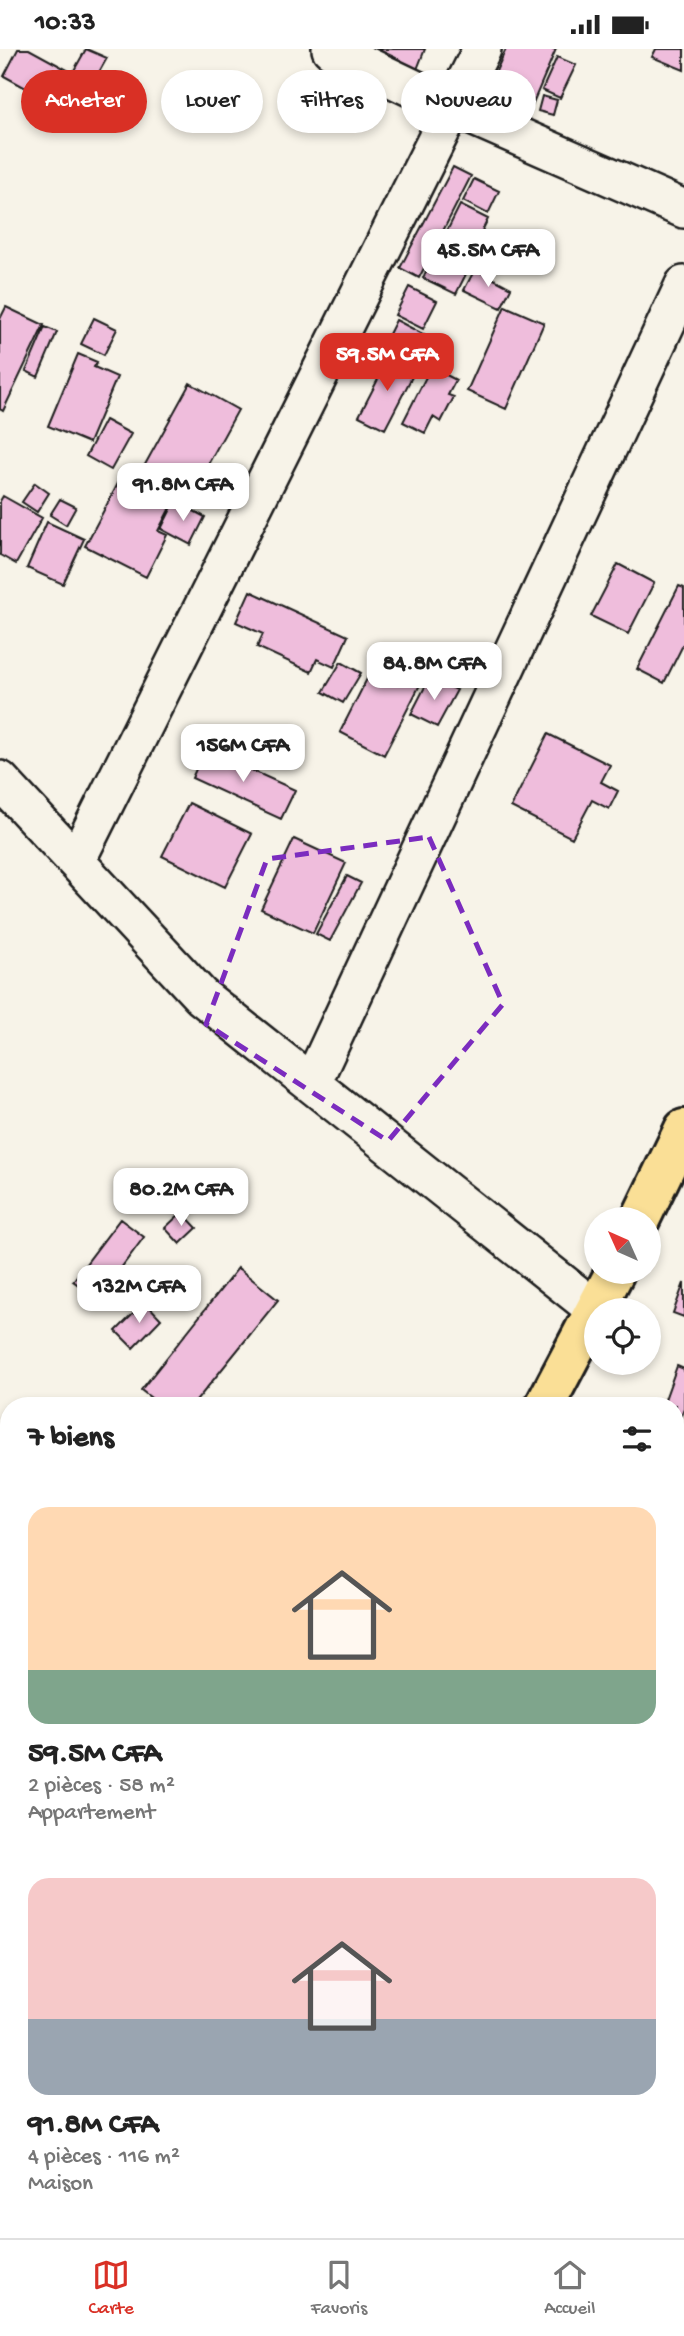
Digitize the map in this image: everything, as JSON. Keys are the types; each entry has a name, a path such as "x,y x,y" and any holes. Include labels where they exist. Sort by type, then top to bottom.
{"main road":[{"path":"646,1207 684,1129"},
{"path":"549,1397 584,1332"}],"street":[{"path":"331,49 401,83"},
{"path":"472,70 482,49"},
{"path":"76,861 441,133"},
{"path":"511,133 684,209"},
{"path":"312,1083 684,285"},
{"path":"0,780 201,996 584,1300"}],"highlighted area":[{"path":"429,837 503,1004 388,1141 206,1024 267,859"}],"building":[{"path":"18,49 29,49 67,70 21,70 21,85 4,76"},
{"path":"86,49 107,58 100,70 74,70"},
{"path":"361,49 425,49 417,70"},
{"path":"506,49 556,49 536,96 536,70 496,70"},
{"path":"656,49 684,49 684,70 652,57"},
{"path":"557,57 576,65 560,98 542,90"},
{"path":"542,96 557,100 553,115 538,111"},
{"path":"453,167 471,176 419,278 400,268"},
{"path":"474,179 499,191 488,214 463,201"},
{"path":"460,205 488,219 465,265 437,251"},
{"path":"435,253 468,270 456,294 423,278"},
{"path":"475,269 511,288 501,308 464,290"},
{"path":"409,287 437,301 423,329 395,315"},
{"path":"505,306 544,323 506,409 467,391"},
{"path":"6,307 44,325 3,411 0,409 0,319"},
{"path":"94,318 117,329 104,355 81,344"},
{"path":"396,320 436,341 424,364 384,344"},
{"path":"45,327 57,332 38,377 26,371"},
{"path":"78,354 97,362 94,367 117,377 89,443 48,426"},
{"path":"389,358 415,371 385,429 359,416"},
{"path":"431,367 456,380 448,395 454,397 441,422 433,417 425,433 403,422"},
{"path":"190,383 238,410 190,497 142,470"},
{"path":"105,420 131,434 111,470 86,456"},
{"path":"123,474 174,500 158,531 167,535 146,577 85,546"},
{"path":"35,483 49,493 37,512 22,502"},
{"path":"3,496 42,518 16,564 0,555 0,501"},
{"path":"60,499 76,507 66,525 50,515"},
{"path":"175,501 205,517 191,545 161,529"},
{"path":"47,522 84,539 63,584 27,568"},
{"path":"618,564 654,583 628,634 591,616"},
{"path":"679,586 684,588 684,643 664,683 637,669"},
{"path":"250,591 348,636 334,667 317,659 311,672 257,647 263,634 236,622"},
{"path":"379,655 424,677 384,755 340,732"},
{"path":"341,662 361,673 343,703 323,692"},
{"path":"430,677 457,690 437,727 411,714"},
{"path":"548,734 610,765 601,782 618,791 609,809 592,800 572,838 511,807"},
{"path":"205,749 295,790 281,819 192,778"},
{"path":"189,803 252,834 225,887 162,856"},
{"path":"294,839 346,863 313,933 261,909"},
{"path":"347,876 361,883 330,941 316,934"},
{"path":"182,1212 197,1228 180,1244 165,1228"},
{"path":"120,1219 144,1237 98,1299 73,1281"},
{"path":"238,1268 278,1300 199,1397 150,1397 141,1390"},
{"path":"684,1283 684,1317 673,1313"},
{"path":"145,1302 161,1319 133,1348 116,1331"},
{"path":"677,1366 684,1369 684,1397 666,1397"}]}
